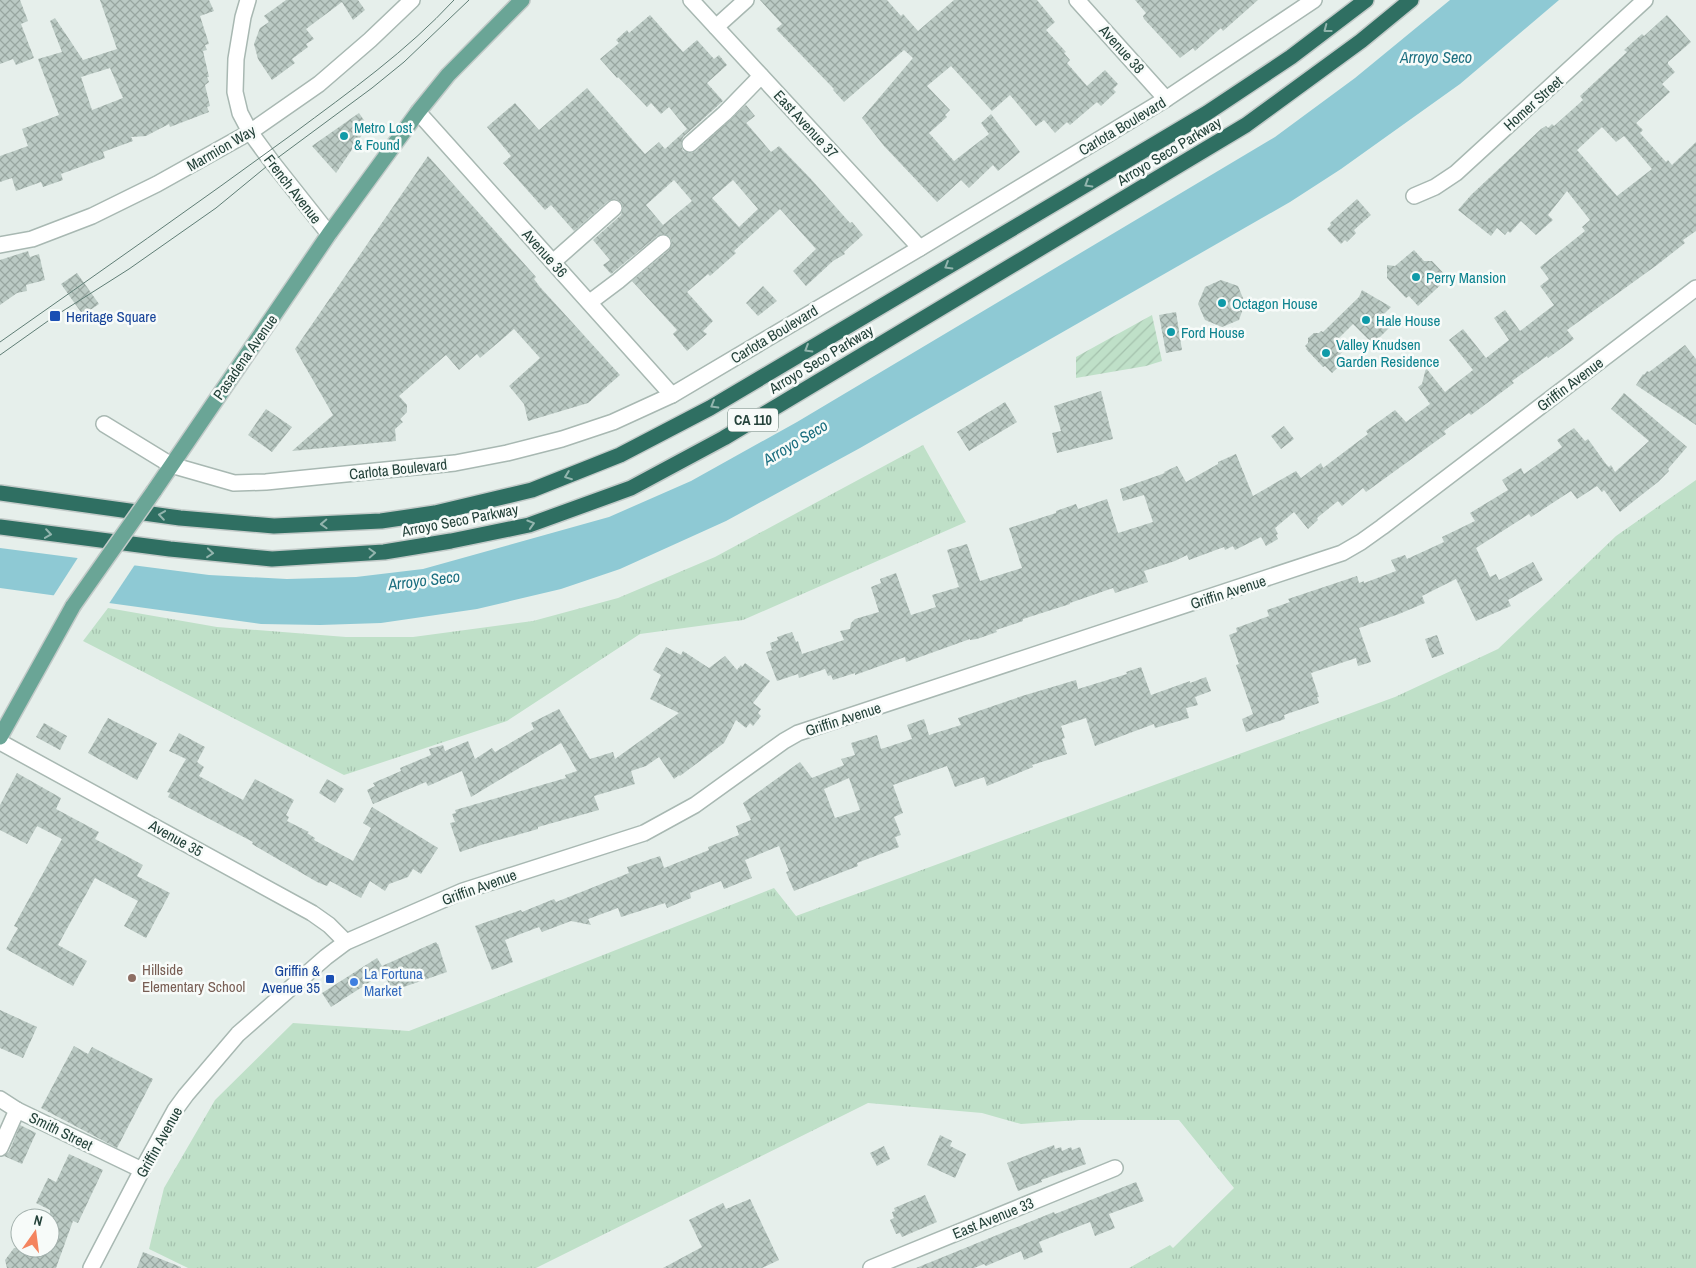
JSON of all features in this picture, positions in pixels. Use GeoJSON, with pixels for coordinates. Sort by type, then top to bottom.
{"type":"FeatureCollection","features":[{"type":"Feature","properties":{"kind":"highway","name":"Arroyo Seco Parkway"},"geometry":{"type":"LineString","coordinates":[[0,493],[180,518],[274,526],[381,521],[435,513],[532,490],[620,455],[710,408],[1207,113],[1291,57],[1366,0]]}},
{"type":"Feature","properties":{"kind":"highway","name":"Arroyo Seco Parkway"},"geometry":{"type":"LineString","coordinates":[[0,527],[160,548],[272,559],[384,552],[451,542],[529,525],[631,488],[724,438],[1246,125],[1361,41],[1411,0]]}},
{"type":"Feature","properties":{"kind":"main road","name":"Pasadena Avenue"},"geometry":{"type":"LineString","coordinates":[[0,737],[73,606],[154,492],[329,234],[418,112],[448,75],[522,0]]}},
{"type":"Feature","properties":{"kind":"street","name":"French Avenue"},"geometry":{"type":"LineString","coordinates":[[248,0],[243,17],[236,59],[235,92],[240,113],[250,132],[329,234]]}},
{"type":"Feature","properties":{"kind":"street","name":"Marmion Way"},"geometry":{"type":"LineString","coordinates":[[0,245],[32,239],[92,216],[157,184],[250,132],[319,84],[370,40],[412,0]]}},
{"type":"Feature","properties":{"kind":"street","name":"East Avenue 37"},"geometry":{"type":"LineString","coordinates":[[691,0],[920,248]]}},
{"type":"Feature","properties":{"kind":"street"},"geometry":{"type":"LineString","coordinates":[[716,27],[746,0]]}},
{"type":"Feature","properties":{"kind":"street","name":"Avenue 38"},"geometry":{"type":"LineString","coordinates":[[1077,0],[1166,99]]}},
{"type":"Feature","properties":{"kind":"street","name":"Carlota Boulevard"},"geometry":{"type":"LineString","coordinates":[[104,424],[172,465],[234,483],[286,480],[455,463],[507,453],[562,439],[613,422],[672,395],[920,248],[1166,99],[1314,0]]}},
{"type":"Feature","properties":{"kind":"street","name":"Homer Street"},"geometry":{"type":"LineString","coordinates":[[1414,196],[1435,187],[1456,173],[1645,0]]}},
{"type":"Feature","properties":{"kind":"street"},"geometry":{"type":"LineString","coordinates":[[690,144],[725,113],[761,76]]}},
{"type":"Feature","properties":{"kind":"street","name":"Avenue 36"},"geometry":{"type":"LineString","coordinates":[[418,112],[672,395]]}},
{"type":"Feature","properties":{"kind":"street"},"geometry":{"type":"LineString","coordinates":[[553,262],[614,208]]}},
{"type":"Feature","properties":{"kind":"street"},"geometry":{"type":"LineString","coordinates":[[590,302],[663,243]]}},
{"type":"Feature","properties":{"kind":"street","name":"Griffin Avenue"},"geometry":{"type":"LineString","coordinates":[[91,1268],[175,1110],[220,1053],[238,1034],[308,972],[346,942],[463,891],[644,833],[695,805],[784,741],[798,734],[1342,553],[1382,527],[1696,288]]}},
{"type":"Feature","properties":{"kind":"street","name":"Avenue 35"},"geometry":{"type":"LineString","coordinates":[[0,742],[312,913],[329,925],[346,942]]}},
{"type":"Feature","properties":{"kind":"street"},"geometry":{"type":"LineString","coordinates":[[0,1099],[17,1110]]}},
{"type":"Feature","properties":{"kind":"street","name":"Smith Street"},"geometry":{"type":"LineString","coordinates":[[0,1148],[17,1110],[142,1170]]}},
{"type":"Feature","properties":{"kind":"street","name":"East Avenue 33"},"geometry":{"type":"LineString","coordinates":[[871,1268],[1115,1168]]}},
{"type":"Feature","properties":{"kind":"green space"},"geometry":{"type":"Polygon","coordinates":[[[1152,315],[1162,361],[1146,366],[1076,378],[1076,357],[1152,315]]]}},
{"type":"Feature","properties":{"kind":"green space"},"geometry":{"type":"Polygon","coordinates":[[[923,445],[966,522],[743,620],[640,634],[507,721],[344,775],[83,641],[108,608],[217,627],[346,637],[413,637],[533,621],[618,598],[715,557],[923,445]]]}},
{"type":"Feature","properties":{"kind":"green space"},"geometry":{"type":"Polygon","coordinates":[[[1696,480],[1696,1268],[1129,1268],[1170,1245],[1173,1248],[1234,1188],[1179,1120],[1079,1120],[1021,1124],[982,1113],[868,1103],[536,1268],[188,1268],[149,1249],[164,1188],[215,1100],[293,1023],[409,1031],[774,888],[796,916],[1395,697],[1498,649],[1616,536],[1696,480]]]}},
{"type":"Feature","properties":{"kind":"water","name":"Arroyo Seco"},"geometry":{"type":"Polygon","coordinates":[[[1450,0],[1559,0],[1460,84],[1341,169],[1290,202],[860,448],[726,521],[620,569],[561,589],[477,609],[381,623],[320,625],[261,624],[0,588],[0,548],[209,575],[287,579],[356,577],[423,569],[609,517],[691,481],[797,422],[1275,137],[1355,78],[1450,0]]]}},
{"type":"Feature","properties":{"kind":"pier"},"geometry":{"type":"Polygon","coordinates":[[[79,556],[136,563],[108,605],[52,598],[79,556]]]}},
{"type":"Feature","properties":{"kind":"building"},"geometry":{"type":"Polygon","coordinates":[[[0,0],[20,0],[28,21],[21,24],[34,58],[16,65],[13,59],[0,64],[0,0]]]}},
{"type":"Feature","properties":{"kind":"building"},"geometry":{"type":"Polygon","coordinates":[[[100,0],[209,0],[214,11],[200,16],[209,44],[205,45],[207,50],[203,51],[209,77],[207,77],[209,82],[205,85],[210,106],[207,107],[209,112],[170,127],[169,124],[146,136],[131,137],[133,141],[103,152],[105,158],[61,174],[63,180],[43,187],[41,182],[16,191],[12,178],[0,182],[0,156],[28,146],[22,129],[59,115],[38,59],[62,52],[50,21],[55,18],[83,60],[117,49],[100,0]],[[110,68],[81,77],[92,110],[123,98],[110,68]]]}},
{"type":"Feature","properties":{"kind":"building"},"geometry":{"type":"Polygon","coordinates":[[[286,0],[358,0],[365,10],[353,20],[342,2],[306,29],[314,39],[306,44],[308,47],[292,59],[295,63],[272,80],[258,59],[254,44],[260,28],[269,22],[264,16],[286,0]]]}},
{"type":"Feature","properties":{"kind":"building"},"geometry":{"type":"Polygon","coordinates":[[[760,0],[887,0],[918,31],[954,0],[1037,0],[1055,22],[1046,30],[1066,52],[1064,53],[1070,60],[1067,63],[1087,86],[1105,70],[1118,84],[1113,89],[1116,92],[1101,106],[1097,102],[1070,125],[1067,122],[1055,133],[1044,120],[1036,126],[1010,95],[992,111],[951,66],[927,86],[950,110],[945,115],[947,117],[929,133],[954,161],[989,134],[981,123],[991,114],[1020,152],[998,171],[993,165],[969,188],[961,180],[937,202],[884,146],[862,118],[913,58],[904,50],[844,102],[834,89],[776,29],[782,24],[760,0]]]}},
{"type":"Feature","properties":{"kind":"building"},"geometry":{"type":"Polygon","coordinates":[[[1135,0],[1258,0],[1223,31],[1221,28],[1195,51],[1193,48],[1180,58],[1144,19],[1143,16],[1146,13],[1135,0]]]}},
{"type":"Feature","properties":{"kind":"building"},"geometry":{"type":"Polygon","coordinates":[[[650,15],[683,52],[697,40],[714,59],[719,55],[727,65],[707,83],[723,101],[683,137],[681,145],[683,151],[691,153],[696,151],[746,105],[755,116],[746,123],[771,152],[779,146],[863,235],[844,252],[845,254],[833,261],[806,286],[793,271],[816,249],[780,209],[734,251],[736,253],[710,276],[708,274],[687,292],[713,321],[703,331],[707,334],[687,351],[673,334],[677,330],[632,281],[669,250],[672,242],[670,237],[662,234],[657,236],[611,274],[603,265],[610,260],[593,240],[621,215],[623,207],[621,202],[616,199],[608,201],[574,231],[551,205],[545,210],[503,163],[511,156],[487,127],[515,103],[539,130],[587,88],[645,154],[659,142],[665,149],[687,129],[669,107],[661,114],[651,103],[647,107],[600,59],[619,43],[616,40],[627,30],[629,33],[650,15]],[[674,180],[646,205],[663,225],[692,201],[674,180]],[[733,180],[712,198],[739,227],[758,209],[733,180]]]}},
{"type":"Feature","properties":{"kind":"building"},"geometry":{"type":"Polygon","coordinates":[[[1667,15],[1691,42],[1668,62],[1675,72],[1662,84],[1670,92],[1636,123],[1643,130],[1640,133],[1666,162],[1668,160],[1672,165],[1696,142],[1696,231],[1683,240],[1685,243],[1657,265],[1567,330],[1574,339],[1512,381],[1514,383],[1471,415],[1469,413],[1444,431],[1446,434],[1366,492],[1363,488],[1342,506],[1338,501],[1317,518],[1318,520],[1308,529],[1294,512],[1275,528],[1278,539],[1266,546],[1261,537],[1235,550],[1233,546],[1225,550],[1224,547],[1189,560],[1187,555],[1144,571],[1148,582],[1115,593],[1113,588],[1023,619],[1023,621],[996,630],[997,632],[977,639],[970,639],[906,662],[905,657],[855,675],[855,673],[833,680],[831,675],[828,676],[825,669],[799,678],[798,674],[777,681],[766,652],[772,650],[770,643],[778,640],[777,637],[792,632],[796,642],[798,641],[802,654],[844,640],[840,631],[850,629],[851,623],[855,619],[879,612],[871,587],[881,583],[880,579],[896,573],[911,615],[936,607],[932,595],[959,587],[947,550],[967,544],[980,581],[1022,568],[1009,528],[1056,513],[1056,511],[1076,504],[1078,509],[1107,499],[1118,533],[1153,522],[1144,495],[1123,501],[1120,489],[1165,473],[1177,466],[1186,482],[1218,464],[1218,462],[1236,454],[1253,496],[1296,471],[1301,478],[1321,463],[1323,468],[1368,434],[1366,431],[1395,410],[1406,422],[1430,404],[1418,387],[1422,384],[1426,368],[1445,392],[1473,370],[1449,340],[1463,329],[1486,358],[1509,340],[1494,318],[1505,310],[1520,331],[1554,305],[1540,286],[1549,279],[1540,267],[1585,231],[1582,227],[1590,220],[1567,191],[1548,215],[1553,220],[1536,235],[1521,221],[1510,233],[1508,231],[1505,235],[1497,228],[1491,236],[1458,210],[1471,195],[1541,129],[1546,126],[1548,128],[1552,124],[1554,126],[1583,100],[1580,96],[1627,52],[1624,50],[1642,34],[1644,36],[1667,15]],[[1602,127],[1577,150],[1617,196],[1652,169],[1624,136],[1616,142],[1602,127]]]}},
{"type":"Feature","properties":{"kind":"building","name":"Metro Lost & Found"},"geometry":{"type":"Polygon","coordinates":[[[359,113],[368,126],[336,173],[312,146],[359,113]]]}},
{"type":"Feature","properties":{"kind":"building"},"geometry":{"type":"Polygon","coordinates":[[[428,156],[536,277],[534,279],[540,287],[620,375],[588,403],[528,421],[524,404],[509,386],[540,358],[514,329],[480,358],[477,354],[459,370],[446,355],[399,396],[407,405],[407,412],[400,419],[403,422],[395,429],[396,441],[292,451],[333,415],[295,349],[428,156]]]}},
{"type":"Feature","properties":{"kind":"building"},"geometry":{"type":"Polygon","coordinates":[[[1357,199],[1371,215],[1354,230],[1356,233],[1347,242],[1345,240],[1341,244],[1327,229],[1331,225],[1330,223],[1357,199]]]}},
{"type":"Feature","properties":{"kind":"building","name":"Perry Mansion"},"geometry":{"type":"Polygon","coordinates":[[[1414,250],[1424,261],[1432,261],[1448,278],[1418,306],[1409,296],[1406,298],[1387,278],[1387,265],[1395,266],[1414,250]]]}},
{"type":"Feature","properties":{"kind":"building"},"geometry":{"type":"Polygon","coordinates":[[[28,251],[30,257],[39,254],[45,280],[26,285],[27,291],[17,293],[0,305],[0,260],[28,251]]]}},
{"type":"Feature","properties":{"kind":"building"},"geometry":{"type":"Polygon","coordinates":[[[77,273],[99,304],[83,315],[61,284],[77,273]]]}},
{"type":"Feature","properties":{"kind":"building","name":"Octagon House"},"geometry":{"type":"Polygon","coordinates":[[[1221,280],[1238,286],[1245,303],[1239,320],[1222,327],[1205,320],[1198,304],[1205,287],[1221,280]]]}},
{"type":"Feature","properties":{"kind":"building"},"geometry":{"type":"Polygon","coordinates":[[[763,286],[777,301],[758,316],[746,303],[763,286]]]}},
{"type":"Feature","properties":{"kind":"building"},"geometry":{"type":"Polygon","coordinates":[[[1362,290],[1391,307],[1383,315],[1393,324],[1373,344],[1353,324],[1335,342],[1343,351],[1340,354],[1346,360],[1332,373],[1325,366],[1323,367],[1305,346],[1308,343],[1308,338],[1314,333],[1323,332],[1359,297],[1362,290]]]}},
{"type":"Feature","properties":{"kind":"building","name":"Ford House"},"geometry":{"type":"Polygon","coordinates":[[[1176,312],[1182,350],[1166,353],[1159,315],[1176,312]]]}},
{"type":"Feature","properties":{"kind":"building"},"geometry":{"type":"Polygon","coordinates":[[[1685,345],[1696,359],[1696,425],[1636,385],[1643,374],[1647,371],[1649,372],[1685,345]]]}},
{"type":"Feature","properties":{"kind":"building"},"geometry":{"type":"Polygon","coordinates":[[[1101,391],[1113,439],[1057,453],[1052,433],[1061,431],[1054,406],[1101,391]]]}},
{"type":"Feature","properties":{"kind":"building"},"geometry":{"type":"Polygon","coordinates":[[[1624,393],[1687,447],[1658,482],[1620,512],[1604,490],[1602,492],[1597,486],[1577,499],[1571,491],[1531,517],[1529,514],[1476,548],[1490,577],[1496,574],[1499,580],[1533,562],[1543,580],[1508,600],[1511,606],[1476,621],[1456,579],[1422,596],[1425,603],[1359,628],[1371,662],[1358,666],[1356,658],[1311,673],[1319,697],[1317,697],[1319,703],[1284,715],[1285,719],[1246,732],[1242,719],[1253,714],[1236,665],[1239,664],[1229,635],[1237,632],[1236,628],[1269,616],[1267,610],[1290,602],[1288,599],[1357,576],[1359,583],[1364,581],[1364,583],[1396,571],[1391,560],[1405,555],[1407,559],[1444,542],[1442,537],[1475,521],[1470,513],[1508,490],[1502,480],[1521,468],[1524,474],[1562,447],[1557,440],[1574,428],[1585,441],[1588,439],[1606,464],[1609,467],[1611,465],[1615,472],[1649,441],[1611,409],[1624,393]]]}},
{"type":"Feature","properties":{"kind":"building"},"geometry":{"type":"Polygon","coordinates":[[[1005,402],[1017,422],[969,451],[957,432],[1005,402]]]}},
{"type":"Feature","properties":{"kind":"building"},"geometry":{"type":"Polygon","coordinates":[[[266,409],[292,427],[272,452],[248,435],[266,409]]]}},
{"type":"Feature","properties":{"kind":"building"},"geometry":{"type":"Polygon","coordinates":[[[1284,426],[1294,439],[1281,449],[1271,436],[1284,426]]]}},
{"type":"Feature","properties":{"kind":"building"},"geometry":{"type":"Polygon","coordinates":[[[1437,635],[1444,654],[1432,658],[1425,639],[1437,635]]]}},
{"type":"Feature","properties":{"kind":"building"},"geometry":{"type":"Polygon","coordinates":[[[666,647],[681,655],[683,651],[709,668],[725,656],[737,670],[745,663],[770,681],[753,703],[761,709],[758,713],[761,716],[753,726],[750,723],[746,728],[736,720],[724,743],[680,776],[674,779],[659,757],[646,766],[631,771],[635,784],[594,796],[599,810],[460,852],[450,823],[455,822],[452,814],[456,813],[455,810],[566,778],[565,775],[577,771],[561,743],[471,797],[462,771],[428,786],[426,782],[373,804],[367,790],[375,786],[373,783],[401,771],[400,768],[431,755],[429,749],[443,745],[445,751],[468,741],[475,759],[492,748],[495,752],[534,729],[531,723],[559,709],[590,759],[613,752],[615,759],[679,713],[650,699],[661,675],[653,670],[666,647]]]}},
{"type":"Feature","properties":{"kind":"building"},"geometry":{"type":"Polygon","coordinates":[[[1141,667],[1151,695],[1206,677],[1211,691],[1195,697],[1198,705],[1186,708],[1189,718],[1155,728],[1154,724],[1095,746],[1086,718],[1061,726],[1065,738],[1062,739],[1067,754],[1032,765],[1033,767],[987,786],[984,777],[955,787],[947,766],[893,785],[903,813],[894,817],[901,835],[895,837],[899,847],[857,863],[858,866],[794,891],[786,872],[789,871],[779,846],[745,860],[752,878],[724,889],[721,881],[690,893],[691,898],[667,908],[665,903],[621,917],[618,908],[588,919],[591,925],[571,921],[542,932],[539,927],[505,940],[513,962],[492,970],[475,926],[521,910],[522,912],[554,899],[556,902],[629,873],[627,867],[660,856],[664,868],[709,850],[708,847],[739,835],[736,826],[751,820],[743,803],[800,762],[812,778],[844,765],[841,759],[855,755],[851,743],[877,735],[881,749],[912,739],[907,725],[924,719],[929,735],[961,725],[958,718],[1022,696],[1076,680],[1078,689],[1127,674],[1126,672],[1141,667]],[[849,778],[824,789],[835,818],[860,810],[849,778]]]}},
{"type":"Feature","properties":{"kind":"building"},"geometry":{"type":"Polygon","coordinates":[[[108,718],[157,743],[137,780],[88,753],[108,718]]]}},
{"type":"Feature","properties":{"kind":"building"},"geometry":{"type":"Polygon","coordinates":[[[44,723],[67,736],[60,750],[36,737],[44,723]]]}},
{"type":"Feature","properties":{"kind":"building"},"geometry":{"type":"Polygon","coordinates":[[[179,733],[205,747],[197,762],[204,767],[199,776],[243,800],[255,779],[294,800],[286,815],[289,817],[287,821],[309,832],[307,833],[315,838],[314,840],[353,861],[371,828],[363,823],[372,807],[438,848],[421,874],[413,869],[408,877],[389,884],[385,891],[370,881],[361,898],[330,881],[327,886],[317,882],[252,844],[253,842],[168,797],[170,793],[167,792],[186,759],[169,751],[179,733]]]}},
{"type":"Feature","properties":{"kind":"building"},"geometry":{"type":"Polygon","coordinates":[[[17,773],[61,798],[56,809],[99,832],[95,839],[143,865],[137,876],[170,893],[146,938],[124,926],[138,901],[95,878],[58,945],[87,961],[73,986],[6,949],[18,928],[14,926],[62,839],[37,826],[27,844],[0,830],[0,805],[17,773]]]}},
{"type":"Feature","properties":{"kind":"building"},"geometry":{"type":"Polygon","coordinates":[[[327,779],[344,789],[335,803],[319,793],[327,779]]]}},
{"type":"Feature","properties":{"kind":"building"},"geometry":{"type":"Polygon","coordinates":[[[436,942],[447,972],[392,991],[384,973],[331,1007],[322,993],[377,958],[382,966],[436,942]]]}},
{"type":"Feature","properties":{"kind":"building"},"geometry":{"type":"Polygon","coordinates":[[[0,1010],[37,1027],[23,1058],[0,1048],[0,1010]]]}},
{"type":"Feature","properties":{"kind":"building"},"geometry":{"type":"Polygon","coordinates":[[[74,1046],[88,1054],[92,1047],[153,1079],[117,1148],[41,1108],[74,1046]]]}},
{"type":"Feature","properties":{"kind":"building"},"geometry":{"type":"Polygon","coordinates":[[[20,1125],[36,1133],[22,1164],[4,1156],[9,1152],[20,1125]]]}},
{"type":"Feature","properties":{"kind":"building"},"geometry":{"type":"Polygon","coordinates":[[[940,1135],[952,1141],[950,1146],[966,1154],[955,1178],[927,1165],[940,1135]]]}},
{"type":"Feature","properties":{"kind":"building"},"geometry":{"type":"Polygon","coordinates":[[[1054,1145],[1055,1149],[1061,1147],[1062,1151],[1071,1147],[1072,1150],[1080,1147],[1086,1164],[1041,1180],[1042,1182],[1018,1191],[1007,1163],[1054,1145]]]}},
{"type":"Feature","properties":{"kind":"building"},"geometry":{"type":"Polygon","coordinates":[[[884,1146],[890,1159],[877,1166],[870,1153],[884,1146]]]}},
{"type":"Feature","properties":{"kind":"building"},"geometry":{"type":"Polygon","coordinates":[[[69,1154],[103,1170],[78,1223],[73,1221],[60,1257],[60,1208],[46,1208],[36,1203],[48,1178],[56,1182],[69,1154]]]}},
{"type":"Feature","properties":{"kind":"building"},"geometry":{"type":"Polygon","coordinates":[[[1136,1182],[1144,1201],[1109,1214],[1115,1228],[1095,1236],[1090,1222],[1039,1242],[1043,1252],[1024,1260],[1021,1251],[986,1266],[984,1264],[974,1268],[916,1268],[1054,1212],[1055,1214],[1136,1182]]]}},
{"type":"Feature","properties":{"kind":"building"},"geometry":{"type":"Polygon","coordinates":[[[925,1195],[937,1222],[902,1237],[900,1233],[896,1234],[890,1220],[894,1218],[892,1212],[895,1211],[894,1208],[925,1195]]]}},
{"type":"Feature","properties":{"kind":"building"},"geometry":{"type":"Polygon","coordinates":[[[750,1199],[779,1260],[762,1268],[663,1268],[702,1247],[689,1220],[723,1203],[726,1209],[750,1199]]]}},
{"type":"Feature","properties":{"kind":"building"},"geometry":{"type":"Polygon","coordinates":[[[143,1252],[181,1267],[181,1268],[137,1268],[143,1252]]]}},
{"type":"Feature","properties":{"kind":"building"},"geometry":{"type":"Polygon","coordinates":[[[10,1253],[10,1258],[60,1258],[56,1268],[7,1268],[5,1260],[10,1253]]]}},
{"type":"Feature","properties":{"kind":"tram line"},"geometry":{"type":"LineString","coordinates":[[0,342],[221,186],[336,102],[417,37],[454,0]]}},
{"type":"Feature","properties":{"kind":"tram line"},"geometry":{"type":"LineString","coordinates":[[0,355],[216,208],[272,162],[404,62],[469,0]]}},
{"type":"Feature","properties":{"kind":"place","name":"Metro Lost & Found"},"geometry":{"type":"Point","coordinates":[344,136]}},
{"type":"Feature","properties":{"kind":"place","name":"Perry Mansion"},"geometry":{"type":"Point","coordinates":[1416,277]}},
{"type":"Feature","properties":{"kind":"place","name":"Octagon House"},"geometry":{"type":"Point","coordinates":[1222,303]}},
{"type":"Feature","properties":{"kind":"place","name":"Heritage Square"},"geometry":{"type":"Point","coordinates":[55,316]}},
{"type":"Feature","properties":{"kind":"place","name":"Hale House"},"geometry":{"type":"Point","coordinates":[1366,320]}},
{"type":"Feature","properties":{"kind":"place","name":"Ford House"},"geometry":{"type":"Point","coordinates":[1171,332]}},
{"type":"Feature","properties":{"kind":"place","name":"Valley Knudsen Garden Residence"},"geometry":{"type":"Point","coordinates":[1326,353]}},
{"type":"Feature","properties":{"kind":"place","name":"Hillside Elementary School"},"geometry":{"type":"Point","coordinates":[132,978]}},
{"type":"Feature","properties":{"kind":"place","name":"Griffin & Avenue 35"},"geometry":{"type":"Point","coordinates":[330,979]}},
{"type":"Feature","properties":{"kind":"place","name":"La Fortuna Market"},"geometry":{"type":"Point","coordinates":[354,982]}}]}
